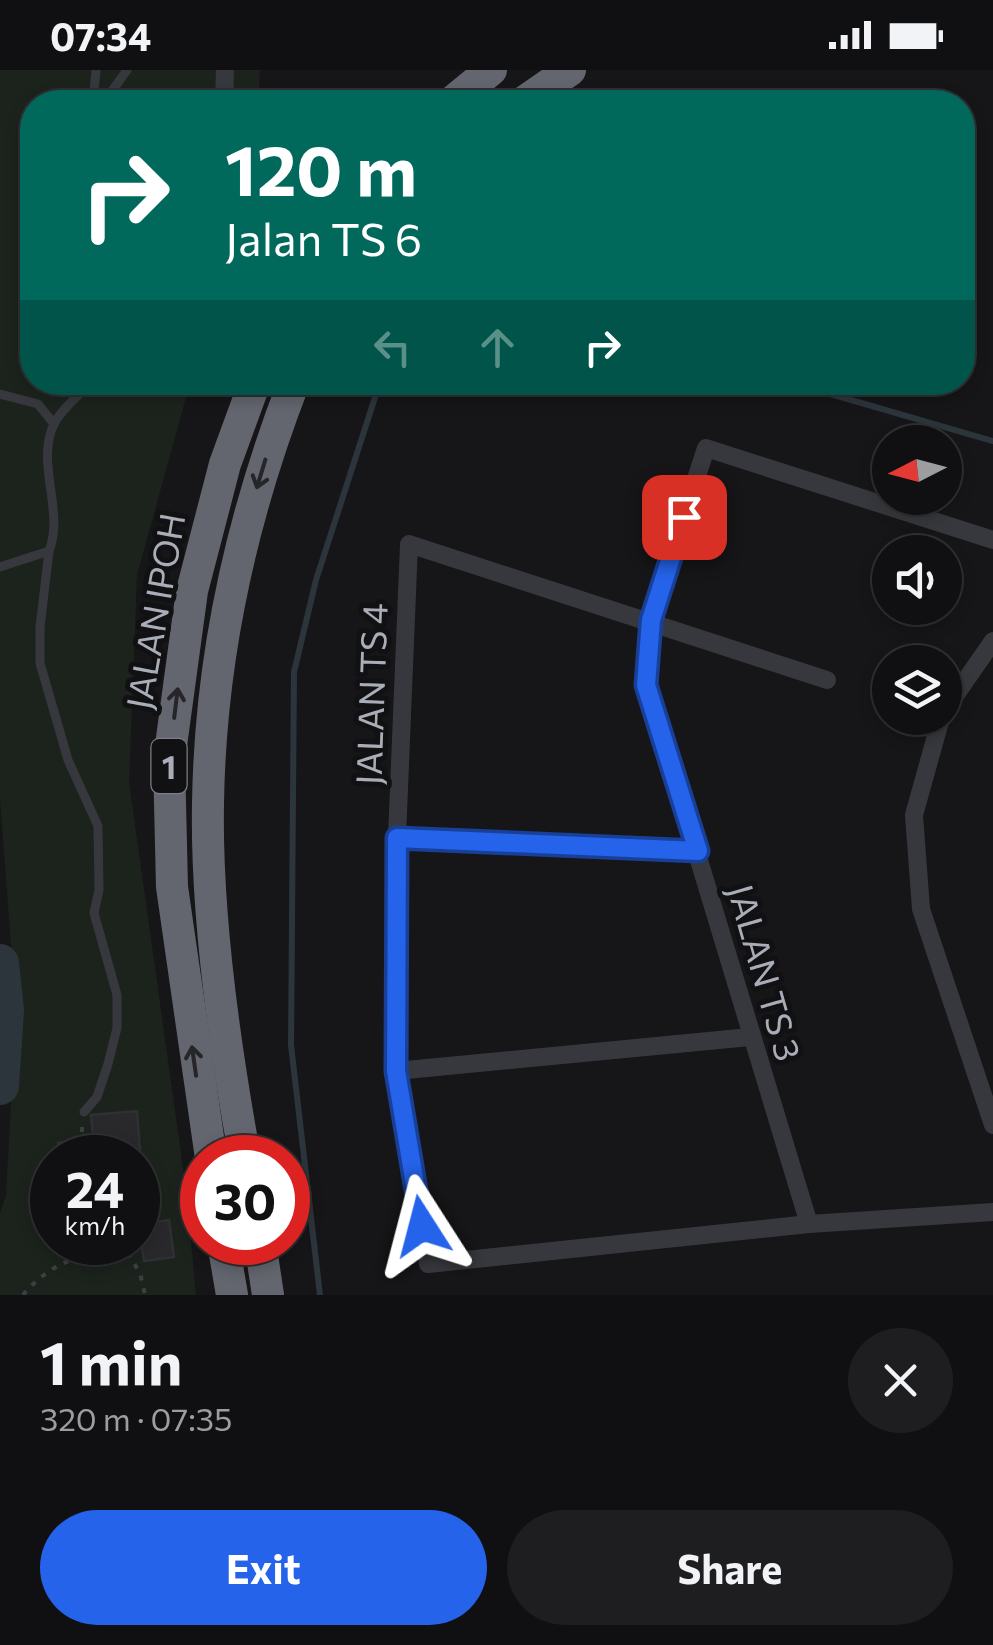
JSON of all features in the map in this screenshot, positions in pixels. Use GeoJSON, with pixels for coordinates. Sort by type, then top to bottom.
{"type":"FeatureCollection","features":[{"type":"Feature","properties":{"kind":"highway"},"geometry":{"type":"LineString","coordinates":[[467,90],[491,70]]}},
{"type":"Feature","properties":{"kind":"highway"},"geometry":{"type":"LineString","coordinates":[[541,90],[570,70]]}},
{"type":"Feature","properties":{"kind":"highway"},"geometry":{"type":"LineString","coordinates":[[224,464],[233,395]]}},
{"type":"Feature","properties":{"kind":"highway","name":"JALAN IPOH"},"geometry":{"type":"LineString","coordinates":[[207,1135],[172,887],[170,760],[192,591],[224,464],[249,395]]}},
{"type":"Feature","properties":{"kind":"highway","name":"1"},"geometry":{"type":"LineString","coordinates":[[242,1135],[214,914],[208,807],[210,748],[244,542],[259,478],[289,395]]}},
{"type":"Feature","properties":{"kind":"highway"},"geometry":{"type":"LineString","coordinates":[[227,1265],[232,1295]]}},
{"type":"Feature","properties":{"kind":"highway"},"geometry":{"type":"LineString","coordinates":[[263,1265],[268,1295]]}},
{"type":"Feature","properties":{"kind":"street","name":"JALAN TS 3"},"geometry":{"type":"LineString","coordinates":[[809,1224],[646,685],[651,620],[706,448],[993,540]]}},
{"type":"Feature","properties":{"kind":"street","name":"JALAN TS 4"},"geometry":{"type":"LineString","coordinates":[[651,620],[408,544],[397,838],[396,1071],[428,1264],[809,1224]]}},
{"type":"Feature","properties":{"kind":"street"},"geometry":{"type":"LineString","coordinates":[[651,620],[827,680]]}},
{"type":"Feature","properties":{"kind":"street"},"geometry":{"type":"LineString","coordinates":[[962,686],[993,641]]}},
{"type":"Feature","properties":{"kind":"street"},"geometry":{"type":"LineString","coordinates":[[936,735],[914,815],[922,908],[993,1124]]}},
{"type":"Feature","properties":{"kind":"street"},"geometry":{"type":"LineString","coordinates":[[397,838],[698,851]]}},
{"type":"Feature","properties":{"kind":"street"},"geometry":{"type":"LineString","coordinates":[[396,1071],[750,1038]]}},
{"type":"Feature","properties":{"kind":"street"},"geometry":{"type":"LineString","coordinates":[[809,1224],[993,1212]]}},
{"type":"Feature","properties":{"kind":"lane"},"geometry":{"type":"LineString","coordinates":[[0,394],[38,404],[54,424]]}},
{"type":"Feature","properties":{"kind":"lane"},"geometry":{"type":"LineString","coordinates":[[80,395],[54,424],[48,454],[57,531],[49,551],[40,663],[68,760],[98,826],[99,890],[94,913],[117,995],[118,1028],[97,1097],[84,1112]]}},
{"type":"Feature","properties":{"kind":"lane"},"geometry":{"type":"LineString","coordinates":[[0,567],[49,551]]}},
{"type":"Feature","properties":{"kind":"path"},"geometry":{"type":"LineString","coordinates":[[83,1135],[84,1112]]}},
{"type":"Feature","properties":{"kind":"path"},"geometry":{"type":"LineString","coordinates":[[23,1295],[64,1265]]}},
{"type":"Feature","properties":{"kind":"path"},"geometry":{"type":"LineString","coordinates":[[134,1265],[145,1295]]}},
{"type":"Feature","properties":{"kind":"shaded area"},"geometry":{"type":"Polygon","coordinates":[[[0,70],[260,70],[259,90],[20,90],[20,395],[187,395],[137,575],[129,782],[180,1146],[180,1265],[193,1265],[196,1295],[0,1295],[0,1213],[6,1196],[16,1011],[0,798],[0,70]]]}},
{"type":"Feature","properties":{"kind":"building"},"geometry":{"type":"Polygon","coordinates":[[[137,1111],[139,1135],[93,1135],[91,1115],[137,1111]]]}},
{"type":"Feature","properties":{"kind":"building"},"geometry":{"type":"Polygon","coordinates":[[[169,1220],[174,1257],[160,1259],[160,1222],[169,1220]]]}},
{"type":"Feature","properties":{"kind":"waterway"},"geometry":{"type":"LineString","coordinates":[[320,1295],[291,1045],[294,672],[316,580],[376,395]]}},
{"type":"Feature","properties":{"kind":"waterway"},"geometry":{"type":"LineString","coordinates":[[834,395],[993,441]]}},
{"type":"Feature","properties":{"kind":"waterway"},"geometry":{"type":"LineString","coordinates":[[0,963],[5,1010],[0,1086]]}},
{"type":"Feature","properties":{"kind":"route"},"geometry":{"type":"LineString","coordinates":[[422,1226],[396,1071],[397,838],[698,851],[646,685],[651,620],[684,517]]}}]}
